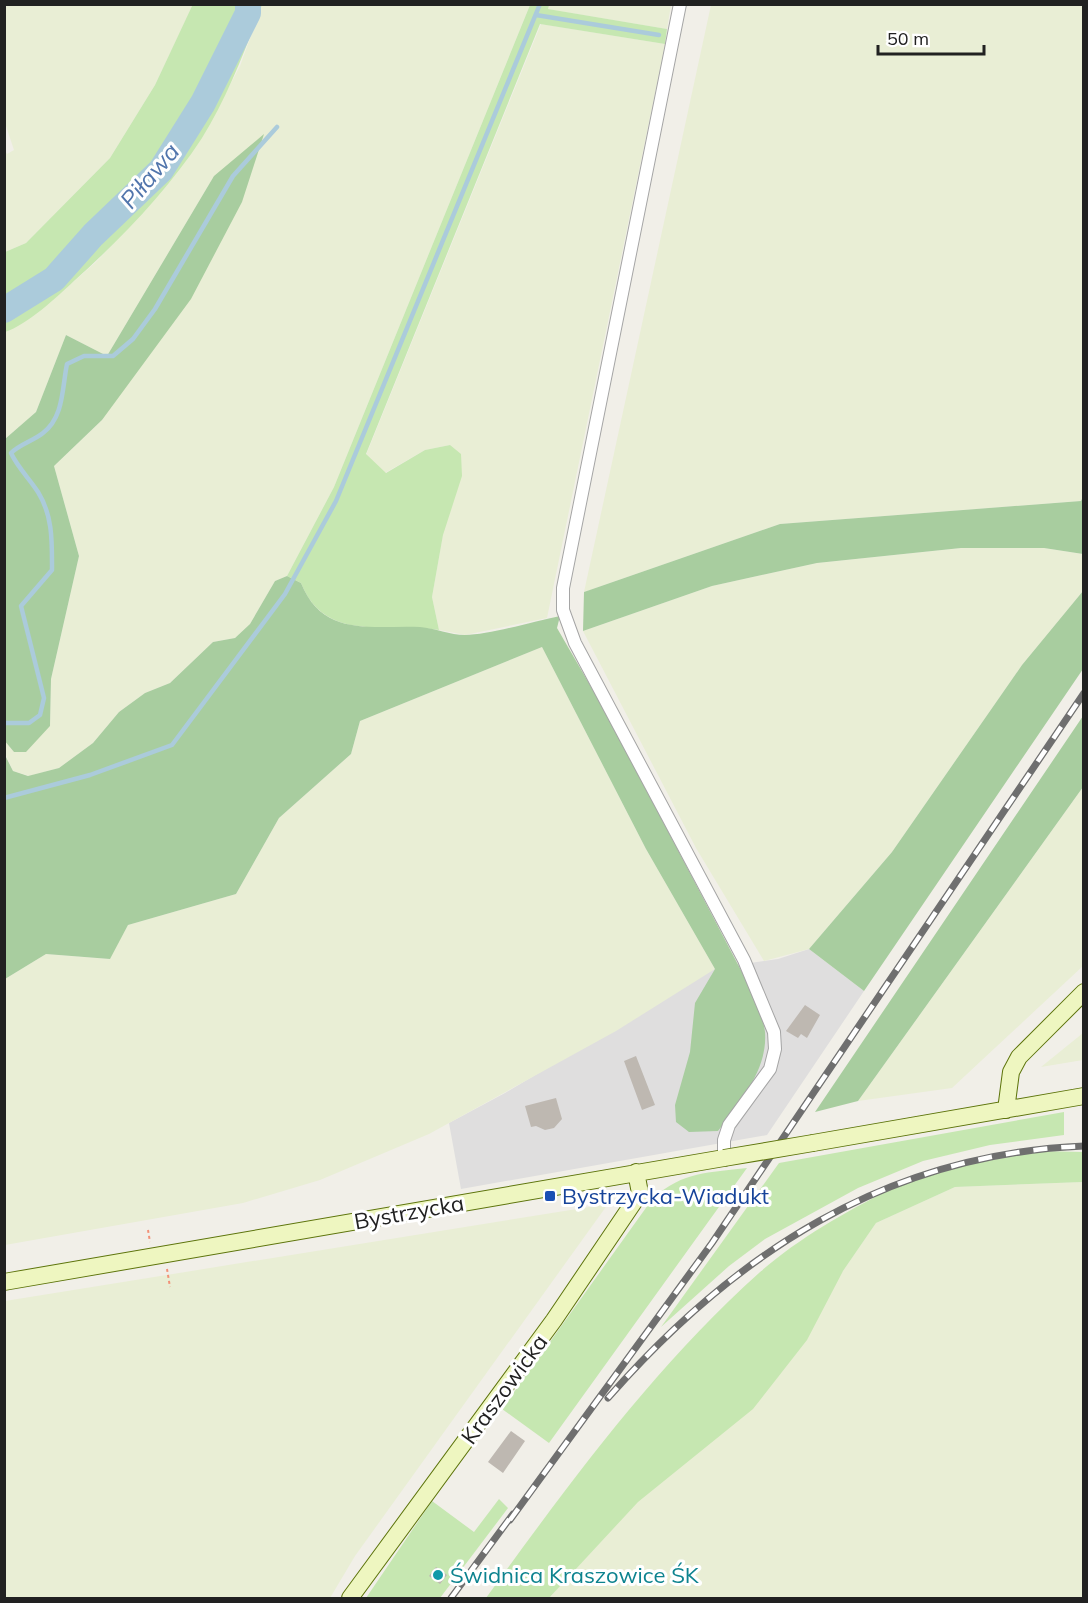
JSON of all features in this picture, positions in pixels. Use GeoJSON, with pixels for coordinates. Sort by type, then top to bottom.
{"type":"FeatureCollection","features":[{"type":"Feature","properties":{"kind":"street"},"geometry":{"type":"LineString","coordinates":[[680,4],[563,588],[562,610],[575,643],[744,960],[774,1032],[775,1049],[770,1069],[729,1125],[724,1140],[724,1158]]}},
{"type":"Feature","properties":{"kind":"street"},"geometry":{"type":"LineString","coordinates":[[1006,1110],[1011,1072],[1019,1057],[1083,992]]}},
{"type":"Feature","properties":{"kind":"street","name":"Bystrzycka"},"geometry":{"type":"LineString","coordinates":[[4,1282],[1083,1096]]}},
{"type":"Feature","properties":{"kind":"street","name":"Kraszowicka"},"geometry":{"type":"LineString","coordinates":[[350,1599],[554,1320],[640,1193],[636,1172]]}},
{"type":"Feature","properties":{"kind":"shaded area"},"geometry":{"type":"Polygon","coordinates":[[[809,949],[864,991],[767,1135],[461,1189],[449,1123],[505,1093],[715,968],[778,959],[809,949]]]}},
{"type":"Feature","properties":{"kind":"green space"},"geometry":{"type":"Polygon","coordinates":[[[193,4],[262,5],[235,73],[202,138],[159,195],[92,265],[32,317],[5,332],[5,252],[26,243],[110,158],[155,85],[193,4]]]}},
{"type":"Feature","properties":{"kind":"green space"},"geometry":{"type":"Polygon","coordinates":[[[549,4],[671,5],[667,29],[547,9],[549,4]]]}},
{"type":"Feature","properties":{"kind":"green space"},"geometry":{"type":"Polygon","coordinates":[[[5,5],[193,5],[155,85],[110,158],[26,243],[5,252],[5,150],[7,154],[14,150],[5,123],[5,5]]]}},
{"type":"Feature","properties":{"kind":"green space"},"geometry":{"type":"Polygon","coordinates":[[[262,5],[530,5],[334,487],[287,576],[275,581],[250,624],[235,638],[213,642],[170,683],[145,693],[119,712],[93,743],[59,768],[29,776],[13,771],[5,753],[4,740],[14,752],[50,726],[51,679],[79,556],[54,466],[102,420],[214,176],[107,356],[66,335],[36,412],[5,439],[5,332],[56,297],[96,262],[155,199],[202,137],[240,66],[262,5]]]}},
{"type":"Feature","properties":{"kind":"green space"},"geometry":{"type":"Polygon","coordinates":[[[530,5],[549,5],[548,9],[667,29],[665,44],[540,24],[366,454],[386,473],[425,450],[450,445],[461,454],[462,476],[443,535],[432,597],[439,630],[379,628],[342,623],[326,615],[312,602],[301,583],[287,576],[334,487],[530,5]]]}},
{"type":"Feature","properties":{"kind":"green space"},"geometry":{"type":"Polygon","coordinates":[[[711,5],[1083,5],[1084,497],[1081,501],[780,524],[584,592],[711,5]]]}},
{"type":"Feature","properties":{"kind":"green space"},"geometry":{"type":"Polygon","coordinates":[[[541,24],[665,44],[547,618],[465,635],[439,630],[432,597],[443,535],[450,445],[425,450],[385,473],[366,455],[541,24]]]}},
{"type":"Feature","properties":{"kind":"green space"},"geometry":{"type":"Polygon","coordinates":[[[264,134],[242,202],[191,299],[102,420],[54,466],[79,556],[51,679],[50,726],[26,752],[14,752],[4,740],[5,439],[36,412],[66,335],[107,356],[214,176],[264,134]]]}},
{"type":"Feature","properties":{"kind":"green space"},"geometry":{"type":"Polygon","coordinates":[[[1083,497],[1083,554],[1044,548],[961,548],[817,563],[712,586],[583,631],[584,592],[780,524],[1081,501],[1083,497]]]}},
{"type":"Feature","properties":{"kind":"green space"},"geometry":{"type":"Polygon","coordinates":[[[961,548],[1044,548],[1083,554],[1083,591],[1022,665],[892,852],[809,949],[764,961],[696,848],[583,631],[712,586],[817,563],[961,548]]]}},
{"type":"Feature","properties":{"kind":"green space"},"geometry":{"type":"Polygon","coordinates":[[[287,576],[301,583],[310,601],[322,613],[336,621],[351,625],[420,627],[465,635],[560,616],[557,628],[605,711],[755,997],[762,1019],[765,1046],[757,1073],[718,1131],[689,1132],[676,1122],[675,1105],[690,1052],[695,1003],[715,969],[646,849],[542,647],[360,721],[351,754],[279,818],[236,894],[128,925],[110,959],[46,954],[5,979],[4,753],[13,771],[28,776],[59,768],[93,743],[119,712],[145,693],[170,683],[213,642],[235,638],[250,624],[275,581],[287,576]]]}},
{"type":"Feature","properties":{"kind":"green space"},"geometry":{"type":"Polygon","coordinates":[[[1083,591],[1083,669],[864,991],[809,949],[892,852],[1022,665],[1083,591]]]}},
{"type":"Feature","properties":{"kind":"green space"},"geometry":{"type":"Polygon","coordinates":[[[542,647],[646,849],[715,969],[616,1031],[429,1134],[320,1180],[243,1203],[5,1245],[5,979],[46,954],[109,959],[128,925],[236,894],[279,818],[351,754],[360,721],[542,647]]]}},
{"type":"Feature","properties":{"kind":"green space"},"geometry":{"type":"Polygon","coordinates":[[[1083,716],[1083,787],[858,1101],[815,1112],[1083,716]]]}},
{"type":"Feature","properties":{"kind":"green space"},"geometry":{"type":"Polygon","coordinates":[[[1083,787],[1083,966],[952,1088],[858,1101],[1083,787]]]}},
{"type":"Feature","properties":{"kind":"green space"},"geometry":{"type":"Polygon","coordinates":[[[1083,1033],[1083,1060],[1041,1067],[1083,1033]]]}},
{"type":"Feature","properties":{"kind":"green space"},"geometry":{"type":"Polygon","coordinates":[[[1064,1112],[1064,1135],[990,1145],[923,1161],[858,1188],[765,1239],[729,1266],[661,1327],[779,1163],[1064,1112]]]}},
{"type":"Feature","properties":{"kind":"green space"},"geometry":{"type":"Polygon","coordinates":[[[1043,1151],[1083,1152],[1083,1182],[955,1187],[876,1223],[843,1271],[807,1340],[753,1409],[638,1502],[549,1598],[486,1598],[581,1470],[648,1387],[720,1309],[773,1261],[838,1217],[907,1182],[964,1166],[1043,1151]]]}},
{"type":"Feature","properties":{"kind":"green space"},"geometry":{"type":"Polygon","coordinates":[[[747,1168],[549,1443],[502,1409],[653,1198],[664,1189],[686,1178],[747,1168]]]}},
{"type":"Feature","properties":{"kind":"green space"},"geometry":{"type":"Polygon","coordinates":[[[1083,1182],[1083,1598],[549,1598],[843,1271],[876,1223],[955,1187],[1083,1182]]]}},
{"type":"Feature","properties":{"kind":"green space"},"geometry":{"type":"Polygon","coordinates":[[[608,1204],[355,1556],[330,1598],[5,1598],[5,1301],[608,1204]]]}},
{"type":"Feature","properties":{"kind":"green space"},"geometry":{"type":"Polygon","coordinates":[[[499,1499],[508,1508],[440,1598],[366,1598],[432,1501],[474,1532],[499,1499]]]}},
{"type":"Feature","properties":{"kind":"building"},"geometry":{"type":"Polygon","coordinates":[[[805,1005],[820,1015],[807,1038],[801,1034],[798,1038],[786,1031],[805,1005]]]}},
{"type":"Feature","properties":{"kind":"building"},"geometry":{"type":"Polygon","coordinates":[[[636,1056],[655,1105],[642,1110],[624,1061],[636,1056]]]}},
{"type":"Feature","properties":{"kind":"building"},"geometry":{"type":"Polygon","coordinates":[[[556,1098],[562,1119],[554,1128],[545,1130],[536,1126],[531,1127],[525,1106],[556,1098]]]}},
{"type":"Feature","properties":{"kind":"building"},"geometry":{"type":"Polygon","coordinates":[[[511,1431],[525,1441],[503,1473],[488,1462],[511,1431]]]}},
{"type":"Feature","properties":{"kind":"building","name":"Świdnica Kraszowice ŚK"},"geometry":{"type":"Polygon","coordinates":[[[436,1567],[447,1575],[440,1584],[429,1576],[436,1567]]]}},
{"type":"Feature","properties":{"kind":"waterway","name":"Piława"},"geometry":{"type":"LineString","coordinates":[[4,310],[54,279],[93,235],[161,170],[203,103],[248,13],[248,4]]}},
{"type":"Feature","properties":{"kind":"waterway"},"geometry":{"type":"LineString","coordinates":[[4,798],[90,775],[172,745],[285,594],[336,501],[540,4]]}},
{"type":"Feature","properties":{"kind":"waterway"},"geometry":{"type":"LineString","coordinates":[[536,15],[659,35]]}},
{"type":"Feature","properties":{"kind":"waterway"},"geometry":{"type":"LineString","coordinates":[[4,723],[29,723],[40,715],[44,698],[21,606],[52,570],[51,530],[47,510],[38,492],[11,453],[43,433],[55,419],[61,402],[67,364],[84,356],[113,356],[133,339],[155,309],[233,176],[277,127]]}},
{"type":"Feature","properties":{"kind":"railway"},"geometry":{"type":"LineString","coordinates":[[510,1520],[712,1243],[1084,693]]}},
{"type":"Feature","properties":{"kind":"railway"},"geometry":{"type":"LineString","coordinates":[[608,1398],[657,1346],[708,1299],[762,1257],[820,1221],[880,1191],[944,1168],[1012,1153],[1084,1146]]}},
{"type":"Feature","properties":{"kind":"railway"},"geometry":{"type":"LineString","coordinates":[[451,1598],[513,1514]]}},
{"type":"Feature","properties":{"kind":"place","name":"Bystrzycka-Wiadukt"},"geometry":{"type":"Point","coordinates":[550,1196]}},
{"type":"Feature","properties":{"kind":"place","name":"Świdnica Kraszowice ŚK"},"geometry":{"type":"Point","coordinates":[438,1575]}}]}
